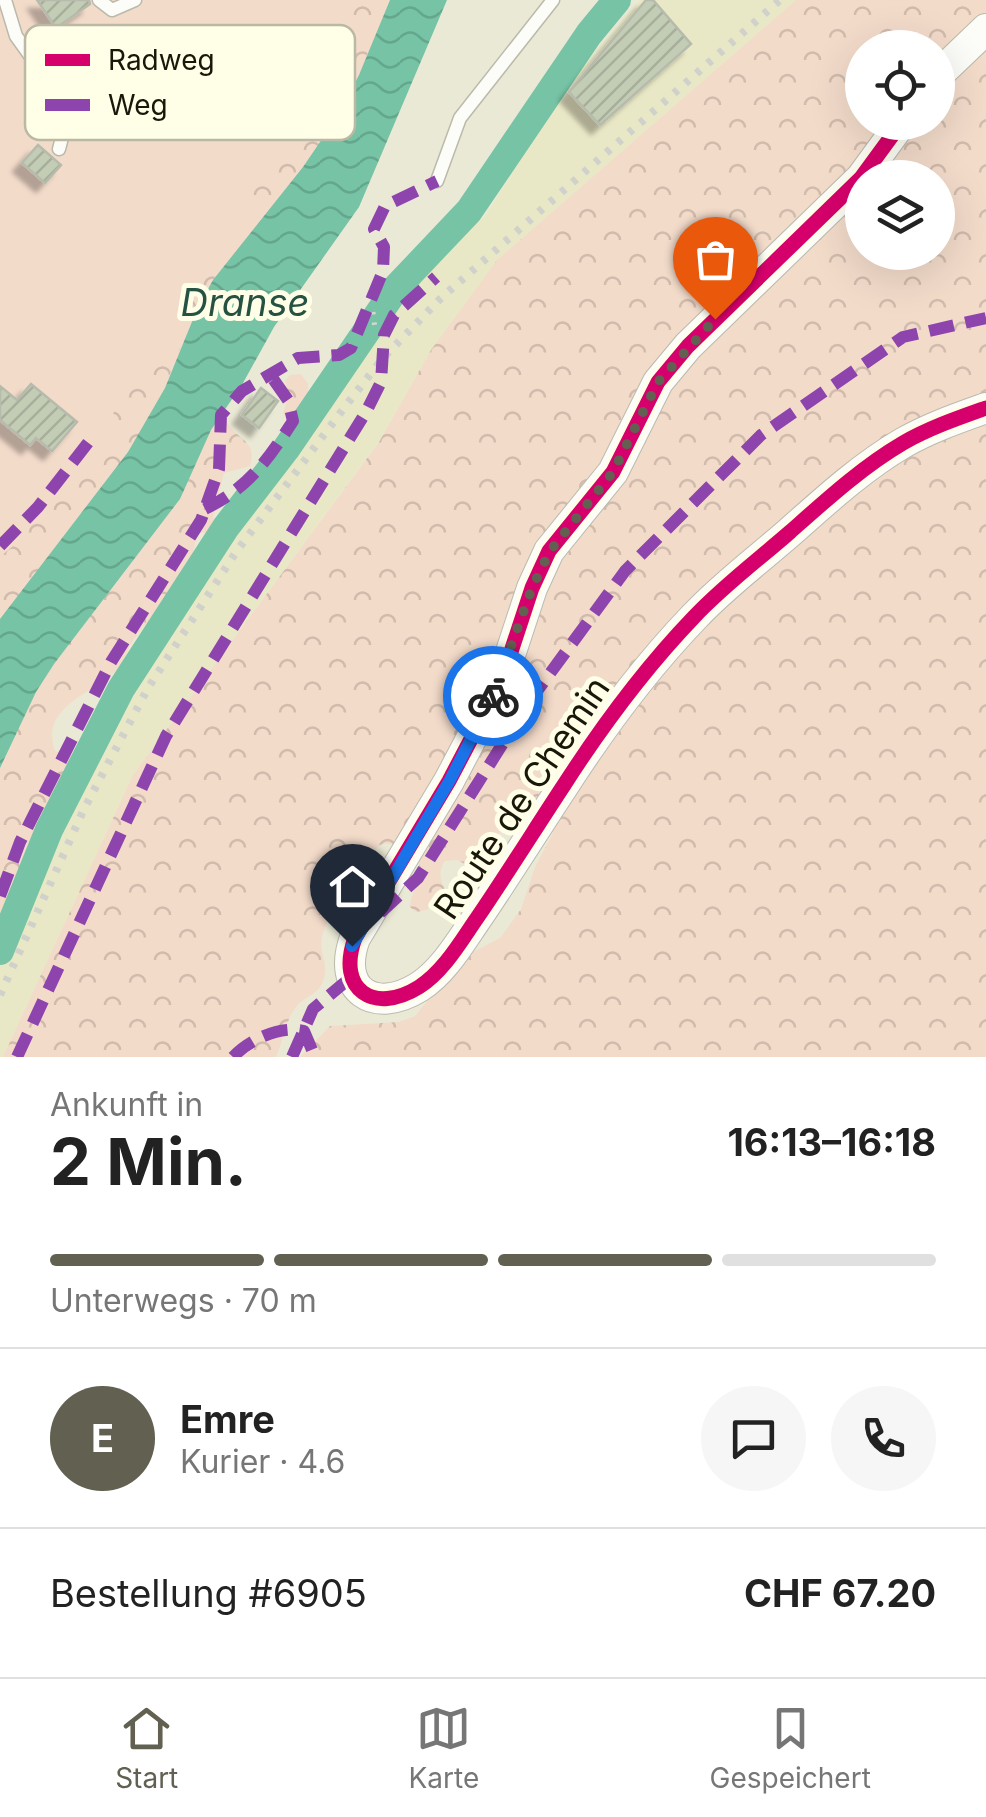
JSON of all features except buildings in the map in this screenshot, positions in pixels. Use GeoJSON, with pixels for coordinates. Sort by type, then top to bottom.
{"type":"FeatureCollection","features":[{"type":"Feature","properties":{"kind":"street"},"geometry":{"type":"LineString","coordinates":[[955,59],[986,29]]}},
{"type":"Feature","properties":{"kind":"street","name":"Route de Chemin"},"geometry":{"type":"LineString","coordinates":[[888,140],[860,178],[670,366],[645,406],[613,472],[550,551],[532,588],[506,667],[480,722],[450,780],[355,938],[348,960],[355,986],[383,1000],[403,996],[424,984],[460,942],[607,722],[694,616],[879,458],[919,434],[986,408]]}},
{"type":"Feature","properties":{"kind":"lane"},"geometry":{"type":"LineString","coordinates":[[5,0],[16,36],[25,49]]}},
{"type":"Feature","properties":{"kind":"lane"},"geometry":{"type":"LineString","coordinates":[[99,0],[112,10],[135,0]]}},
{"type":"Feature","properties":{"kind":"lane"},"geometry":{"type":"LineString","coordinates":[[437,180],[460,118],[553,0]]}},
{"type":"Feature","properties":{"kind":"lane"},"geometry":{"type":"LineString","coordinates":[[58,148],[61,140]]}},
{"type":"Feature","properties":{"kind":"path"},"geometry":{"type":"LineString","coordinates":[[372,312],[375,329]]}},
{"type":"Feature","properties":{"kind":"shaded area"},"geometry":{"type":"Polygon","coordinates":[[[640,0],[796,0],[497,260],[431,350],[379,441],[133,775],[0,1057],[0,921],[41,815],[304,444],[373,341],[396,298],[486,215],[564,90],[640,0]]]}},
{"type":"Feature","properties":{"kind":"green space"},"geometry":{"type":"Polygon","coordinates":[[[0,0],[411,0],[355,93],[355,25],[25,25],[25,140],[327,140],[0,686],[0,0]]]}},
{"type":"Feature","properties":{"kind":"green space"},"geometry":{"type":"Polygon","coordinates":[[[356,0],[390,0],[355,79],[355,25],[340,25],[356,0]]]}},
{"type":"Feature","properties":{"kind":"green space"},"geometry":{"type":"Polygon","coordinates":[[[796,0],[986,0],[986,1057],[300,1057],[330,1026],[399,1022],[415,1016],[463,957],[500,938],[521,909],[535,867],[553,833],[552,815],[529,801],[518,805],[481,863],[473,868],[457,860],[445,861],[440,875],[445,890],[438,903],[427,910],[416,912],[410,907],[419,874],[418,857],[399,847],[379,846],[361,892],[343,902],[328,921],[321,943],[323,981],[293,1012],[276,1057],[3,1057],[133,775],[379,442],[431,350],[497,260],[796,0]]]}},
{"type":"Feature","properties":{"kind":"green space"},"geometry":{"type":"Polygon","coordinates":[[[281,140],[321,140],[213,280],[195,311],[153,411],[119,466],[0,619],[0,557],[26,535],[27,526],[94,446],[123,432],[122,425],[111,417],[160,339],[183,326],[184,316],[179,309],[155,307],[148,302],[148,294],[154,287],[163,286],[174,299],[190,296],[195,277],[217,260],[220,243],[252,219],[254,179],[273,164],[281,140]]]}},
{"type":"Feature","properties":{"kind":"green space"},"geometry":{"type":"Polygon","coordinates":[[[301,374],[308,384],[308,403],[325,404],[324,411],[304,432],[229,536],[221,542],[198,533],[190,573],[182,588],[137,635],[119,668],[70,703],[54,723],[55,751],[72,755],[101,716],[106,719],[41,815],[0,920],[0,728],[217,400],[228,424],[249,446],[252,458],[250,466],[224,473],[213,517],[217,523],[224,522],[290,435],[283,413],[289,394],[285,381],[290,375],[301,374]]]}},
{"type":"Feature","properties":{"kind":"water","name":"Dranse"},"geometry":{"type":"Polygon","coordinates":[[[390,0],[447,0],[359,207],[274,327],[211,430],[180,499],[36,692],[0,768],[0,619],[128,452],[165,388],[213,280],[321,140],[355,140],[355,83],[390,0]]]}},
{"type":"Feature","properties":{"kind":"waterway"},"geometry":{"type":"LineString","coordinates":[[0,951],[49,830],[121,689],[226,527],[286,449],[396,288],[469,211],[589,34],[617,0]]}},
{"type":"Feature","properties":{"kind":"railway"},"geometry":{"type":"LineString","coordinates":[[0,995],[84,809],[148,688],[236,552],[383,358],[440,299],[780,0]]}},
{"type":"Feature","properties":{"kind":"marked path"},"geometry":{"type":"LineString","coordinates":[[0,896],[20,842],[111,662],[201,520],[219,469],[221,415],[242,391],[298,358],[339,355],[351,348],[383,271],[384,247],[374,229],[385,206],[437,181]]}},
{"type":"Feature","properties":{"kind":"marked path"},"geometry":{"type":"LineString","coordinates":[[17,1057],[166,736],[366,412],[381,382],[384,335],[394,315],[436,277]]}},
{"type":"Feature","properties":{"kind":"marked path"},"geometry":{"type":"LineString","coordinates":[[380,913],[418,878],[529,702],[625,571],[761,435],[903,337],[986,318]]}},
{"type":"Feature","properties":{"kind":"marked path"},"geometry":{"type":"LineString","coordinates":[[205,509],[234,492],[256,472],[293,421],[288,400],[271,376]]}},
{"type":"Feature","properties":{"kind":"marked path"},"geometry":{"type":"LineString","coordinates":[[0,546],[38,507],[94,435]]}},
{"type":"Feature","properties":{"kind":"marked path"},"geometry":{"type":"LineString","coordinates":[[292,1057],[313,1009],[350,978]]}},
{"type":"Feature","properties":{"kind":"marked path"},"geometry":{"type":"LineString","coordinates":[[233,1057],[266,1035],[285,1030],[304,1031],[315,1057]]}},
{"type":"Feature","properties":{"kind":"cycle path"},"geometry":{"type":"LineString","coordinates":[[889,140],[861,178],[688,346],[658,382],[613,472],[549,551],[532,588],[506,667],[480,722],[355,938],[350,956],[355,984],[374,998],[387,998],[403,995],[428,980],[458,946],[609,719],[694,617],[873,463],[923,433],[986,408]]}},
{"type":"Feature","properties":{"kind":"way so far"},"geometry":{"type":"LineString","coordinates":[[493,696],[532,588],[550,551],[613,472],[658,382],[715,319]]}},
{"type":"Feature","properties":{"kind":"route"},"geometry":{"type":"LineString","coordinates":[[352,946],[450,780],[493,696]]}}]}
